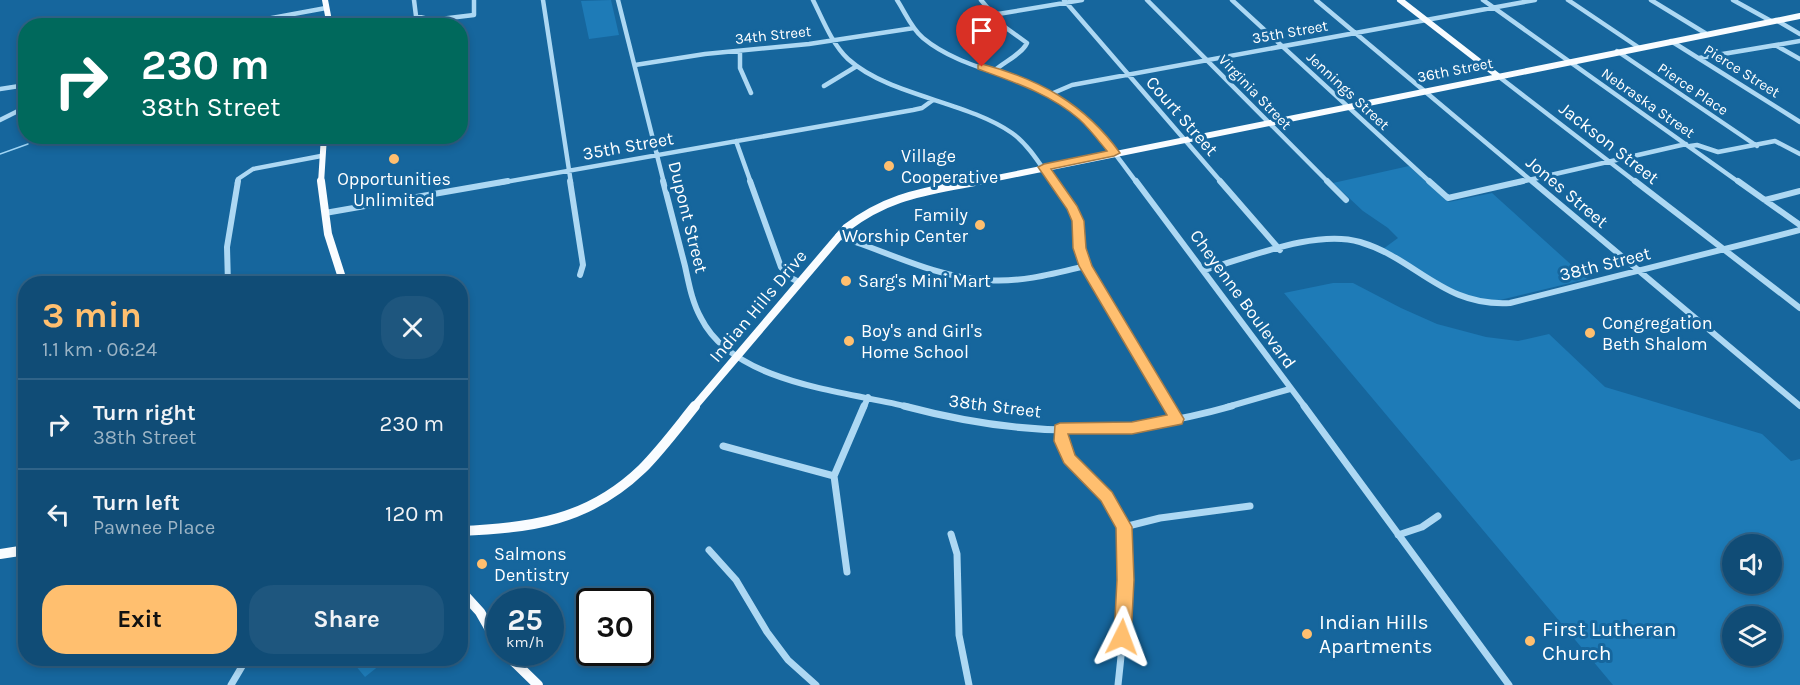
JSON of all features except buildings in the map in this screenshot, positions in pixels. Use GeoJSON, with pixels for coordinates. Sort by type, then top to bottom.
{"type":"FeatureCollection","features":[{"type":"Feature","properties":{"kind":"main road"},"geometry":{"type":"LineString","coordinates":[[325,0],[328,18]]}},
{"type":"Feature","properties":{"kind":"main road","name":"Jackson Street"},"geometry":{"type":"LineString","coordinates":[[1400,0],[1498,76]]}},
{"type":"Feature","properties":{"kind":"main road","name":"36th Street"},"geometry":{"type":"LineString","coordinates":[[1114,153],[1705,33],[1800,16]]}},
{"type":"Feature","properties":{"kind":"main road"},"geometry":{"type":"LineString","coordinates":[[323,144],[321,186],[328,232],[342,276]]}},
{"type":"Feature","properties":{"kind":"main road","name":"Indian Hills Drive"},"geometry":{"type":"LineString","coordinates":[[468,531],[523,528],[570,518],[595,506],[623,488],[643,468],[838,236],[867,212],[900,197],[1114,153]]}},
{"type":"Feature","properties":{"kind":"main road"},"geometry":{"type":"LineString","coordinates":[[0,554],[18,551]]}},
{"type":"Feature","properties":{"kind":"main road"},"geometry":{"type":"LineString","coordinates":[[468,599],[486,622]]}},
{"type":"Feature","properties":{"kind":"main road"},"geometry":{"type":"LineString","coordinates":[[518,666],[538,685]]}},
{"type":"Feature","properties":{"kind":"street"},"geometry":{"type":"LineString","coordinates":[[414,0],[416,15],[422,18]]}},
{"type":"Feature","properties":{"kind":"street"},"geometry":{"type":"LineString","coordinates":[[445,18],[474,15],[474,0]]}},
{"type":"Feature","properties":{"kind":"street"},"geometry":{"type":"LineString","coordinates":[[543,0],[583,265],[580,274]]}},
{"type":"Feature","properties":{"kind":"street","name":"Dupont Street"},"geometry":{"type":"LineString","coordinates":[[618,0],[699,318],[711,337],[736,357]]}},
{"type":"Feature","properties":{"kind":"street"},"geometry":{"type":"LineString","coordinates":[[813,0],[834,41],[847,58],[857,66],[889,83],[991,121],[1013,134],[1044,167],[1072,208],[1078,221],[1080,248],[1086,266],[1177,419]]}},
{"type":"Feature","properties":{"kind":"street","name":"Cheyenne Boulevard"},"geometry":{"type":"LineString","coordinates":[[897,0],[914,28],[933,44],[956,57],[1051,94],[1085,118],[1204,270],[1509,685]]}},
{"type":"Feature","properties":{"kind":"street"},"geometry":{"type":"LineString","coordinates":[[981,0],[992,15],[1027,43],[1024,50],[1009,58],[994,71]]}},
{"type":"Feature","properties":{"kind":"street"},"geometry":{"type":"LineString","coordinates":[[992,15],[1065,1],[1082,0]]}},
{"type":"Feature","properties":{"kind":"street","name":"Virginia Street"},"geometry":{"type":"LineString","coordinates":[[1147,0],[1346,200]]}},
{"type":"Feature","properties":{"kind":"street","name":"Jennings Street"},"geometry":{"type":"LineString","coordinates":[[1232,0],[1448,198],[1530,180]]}},
{"type":"Feature","properties":{"kind":"street","name":"Jones Street"},"geometry":{"type":"LineString","coordinates":[[1316,0],[1800,406]]}},
{"type":"Feature","properties":{"kind":"street","name":"Nebraska Street"},"geometry":{"type":"LineString","coordinates":[[1483,0],[1800,225]]}},
{"type":"Feature","properties":{"kind":"street","name":"35th Street"},"geometry":{"type":"LineString","coordinates":[[1051,94],[1072,85],[1128,74],[1535,0]]}},
{"type":"Feature","properties":{"kind":"street"},"geometry":{"type":"LineString","coordinates":[[1568,0],[1638,47]]}},
{"type":"Feature","properties":{"kind":"street"},"geometry":{"type":"LineString","coordinates":[[1651,0],[1705,33]]}},
{"type":"Feature","properties":{"kind":"street"},"geometry":{"type":"LineString","coordinates":[[1733,0],[1800,34]]}},
{"type":"Feature","properties":{"kind":"street","name":"Court Street"},"geometry":{"type":"LineString","coordinates":[[1065,1],[1280,250]]}},
{"type":"Feature","properties":{"kind":"street"},"geometry":{"type":"LineString","coordinates":[[272,18],[326,8]]}},
{"type":"Feature","properties":{"kind":"street","name":"34th Street"},"geometry":{"type":"LineString","coordinates":[[635,65],[705,54],[834,41],[914,28]]}},
{"type":"Feature","properties":{"kind":"street","name":"Pierce Street"},"geometry":{"type":"LineString","coordinates":[[1671,40],[1800,122]]}},
{"type":"Feature","properties":{"kind":"street"},"geometry":{"type":"LineString","coordinates":[[1699,58],[1800,41]]}},
{"type":"Feature","properties":{"kind":"street"},"geometry":{"type":"LineString","coordinates":[[1777,45],[1800,59]]}},
{"type":"Feature","properties":{"kind":"street"},"geometry":{"type":"LineString","coordinates":[[740,51],[740,68],[751,93]]}},
{"type":"Feature","properties":{"kind":"street","name":"Pierce Place"},"geometry":{"type":"LineString","coordinates":[[1617,51],[1757,146]]}},
{"type":"Feature","properties":{"kind":"street"},"geometry":{"type":"LineString","coordinates":[[824,86],[857,66]]}},
{"type":"Feature","properties":{"kind":"street","name":"Jackson Street"},"geometry":{"type":"LineString","coordinates":[[1498,76],[1800,308]]}},
{"type":"Feature","properties":{"kind":"street"},"geometry":{"type":"LineString","coordinates":[[0,89],[18,86]]}},
{"type":"Feature","properties":{"kind":"street","name":"35th Street"},"geometry":{"type":"LineString","coordinates":[[325,213],[913,110],[922,108],[933,100]]}},
{"type":"Feature","properties":{"kind":"street"},"geometry":{"type":"LineString","coordinates":[[0,120],[18,111]]}},
{"type":"Feature","properties":{"kind":"street"},"geometry":{"type":"LineString","coordinates":[[735,141],[781,267],[791,278],[799,282]]}},
{"type":"Feature","properties":{"kind":"street"},"geometry":{"type":"LineString","coordinates":[[1530,180],[1688,145],[1697,145],[1718,152],[1775,141],[1797,149],[1800,154]]}},
{"type":"Feature","properties":{"kind":"street"},"geometry":{"type":"LineString","coordinates":[[228,276],[226,247],[238,179],[253,169],[321,156]]}},
{"type":"Feature","properties":{"kind":"street"},"geometry":{"type":"LineString","coordinates":[[1765,200],[1800,191]]}},
{"type":"Feature","properties":{"kind":"street","name":"38th Street"},"geometry":{"type":"LineString","coordinates":[[1204,270],[1320,240],[1347,240],[1374,248],[1461,298],[1498,304],[1639,272],[1800,230]]}},
{"type":"Feature","properties":{"kind":"street"},"geometry":{"type":"LineString","coordinates":[[838,236],[931,269],[973,279],[1018,279],[1086,266]]}},
{"type":"Feature","properties":{"kind":"street","name":"38th Street"},"geometry":{"type":"LineString","coordinates":[[736,357],[764,371],[978,423],[1060,429],[1125,428],[1177,419],[1290,389]]}},
{"type":"Feature","properties":{"kind":"street"},"geometry":{"type":"LineString","coordinates":[[847,572],[834,476],[868,397]]}},
{"type":"Feature","properties":{"kind":"street"},"geometry":{"type":"LineString","coordinates":[[1060,429],[1061,441],[1069,459],[1107,496],[1124,527],[1125,580],[1118,685]]}},
{"type":"Feature","properties":{"kind":"street"},"geometry":{"type":"LineString","coordinates":[[723,446],[834,476]]}},
{"type":"Feature","properties":{"kind":"street"},"geometry":{"type":"LineString","coordinates":[[1124,527],[1160,518],[1250,506]]}},
{"type":"Feature","properties":{"kind":"street"},"geometry":{"type":"LineString","coordinates":[[1398,535],[1422,527],[1438,516]]}},
{"type":"Feature","properties":{"kind":"street"},"geometry":{"type":"LineString","coordinates":[[951,534],[957,554],[959,634],[969,685]]}},
{"type":"Feature","properties":{"kind":"street"},"geometry":{"type":"LineString","coordinates":[[709,550],[736,580],[767,632],[788,660],[816,685]]}},
{"type":"Feature","properties":{"kind":"street"},"geometry":{"type":"LineString","coordinates":[[231,685],[242,666]]}},
{"type":"Feature","properties":{"kind":"shaded area"},"geometry":{"type":"Polygon","coordinates":[[[611,0],[619,35],[589,39],[581,1],[611,0]]]}},
{"type":"Feature","properties":{"kind":"shaded area"},"geometry":{"type":"Polygon","coordinates":[[[1409,166],[1449,202],[1492,193],[1587,279],[1500,300],[1468,296],[1438,284],[1383,249],[1398,238],[1388,228],[1363,211],[1333,183],[1409,166]]]}},
{"type":"Feature","properties":{"kind":"shaded area"},"geometry":{"type":"Polygon","coordinates":[[[1333,283],[1353,283],[1437,324],[1486,337],[1518,341],[1549,334],[1605,387],[1762,434],[1791,461],[1800,459],[1800,685],[1613,685],[1284,293],[1333,283]]]}},
{"type":"Feature","properties":{"kind":"shaded area"},"geometry":{"type":"Polygon","coordinates":[[[356,666],[379,666],[365,677],[356,666]]]}},
{"type":"Feature","properties":{"kind":"waterway"},"geometry":{"type":"LineString","coordinates":[[0,154],[28,144]]}},
{"type":"Feature","properties":{"kind":"place","name":"Opportunities Unlimited"},"geometry":{"type":"Point","coordinates":[394,159]}},
{"type":"Feature","properties":{"kind":"place","name":"Village Cooperative"},"geometry":{"type":"Point","coordinates":[889,166]}},
{"type":"Feature","properties":{"kind":"place","name":"Family Worship Center"},"geometry":{"type":"Point","coordinates":[980,225]}},
{"type":"Feature","properties":{"kind":"place","name":"Sarg's Mini Mart"},"geometry":{"type":"Point","coordinates":[846,281]}},
{"type":"Feature","properties":{"kind":"place","name":"Congregation Beth Shalom"},"geometry":{"type":"Point","coordinates":[1590,333]}},
{"type":"Feature","properties":{"kind":"place","name":"Boy's and Girl's Home School"},"geometry":{"type":"Point","coordinates":[849,341]}},
{"type":"Feature","properties":{"kind":"place","name":"Salmons Dentistry"},"geometry":{"type":"Point","coordinates":[482,564]}},
{"type":"Feature","properties":{"kind":"place","name":"Indian Hills Apartments"},"geometry":{"type":"Point","coordinates":[1307,634]}},
{"type":"Feature","properties":{"kind":"place","name":"First Lutheran Church"},"geometry":{"type":"Point","coordinates":[1530,641]}},
{"type":"Feature","properties":{"kind":"route"},"geometry":{"type":"LineString","coordinates":[[982,67],[1028,84],[1063,101],[1098,131],[1114,153],[1044,167],[1072,208],[1078,221],[1077,234],[1086,266],[1177,419],[1132,428],[1060,429],[1061,441],[1069,459],[1107,496],[1124,527],[1125,580],[1122,637]]}}]}
